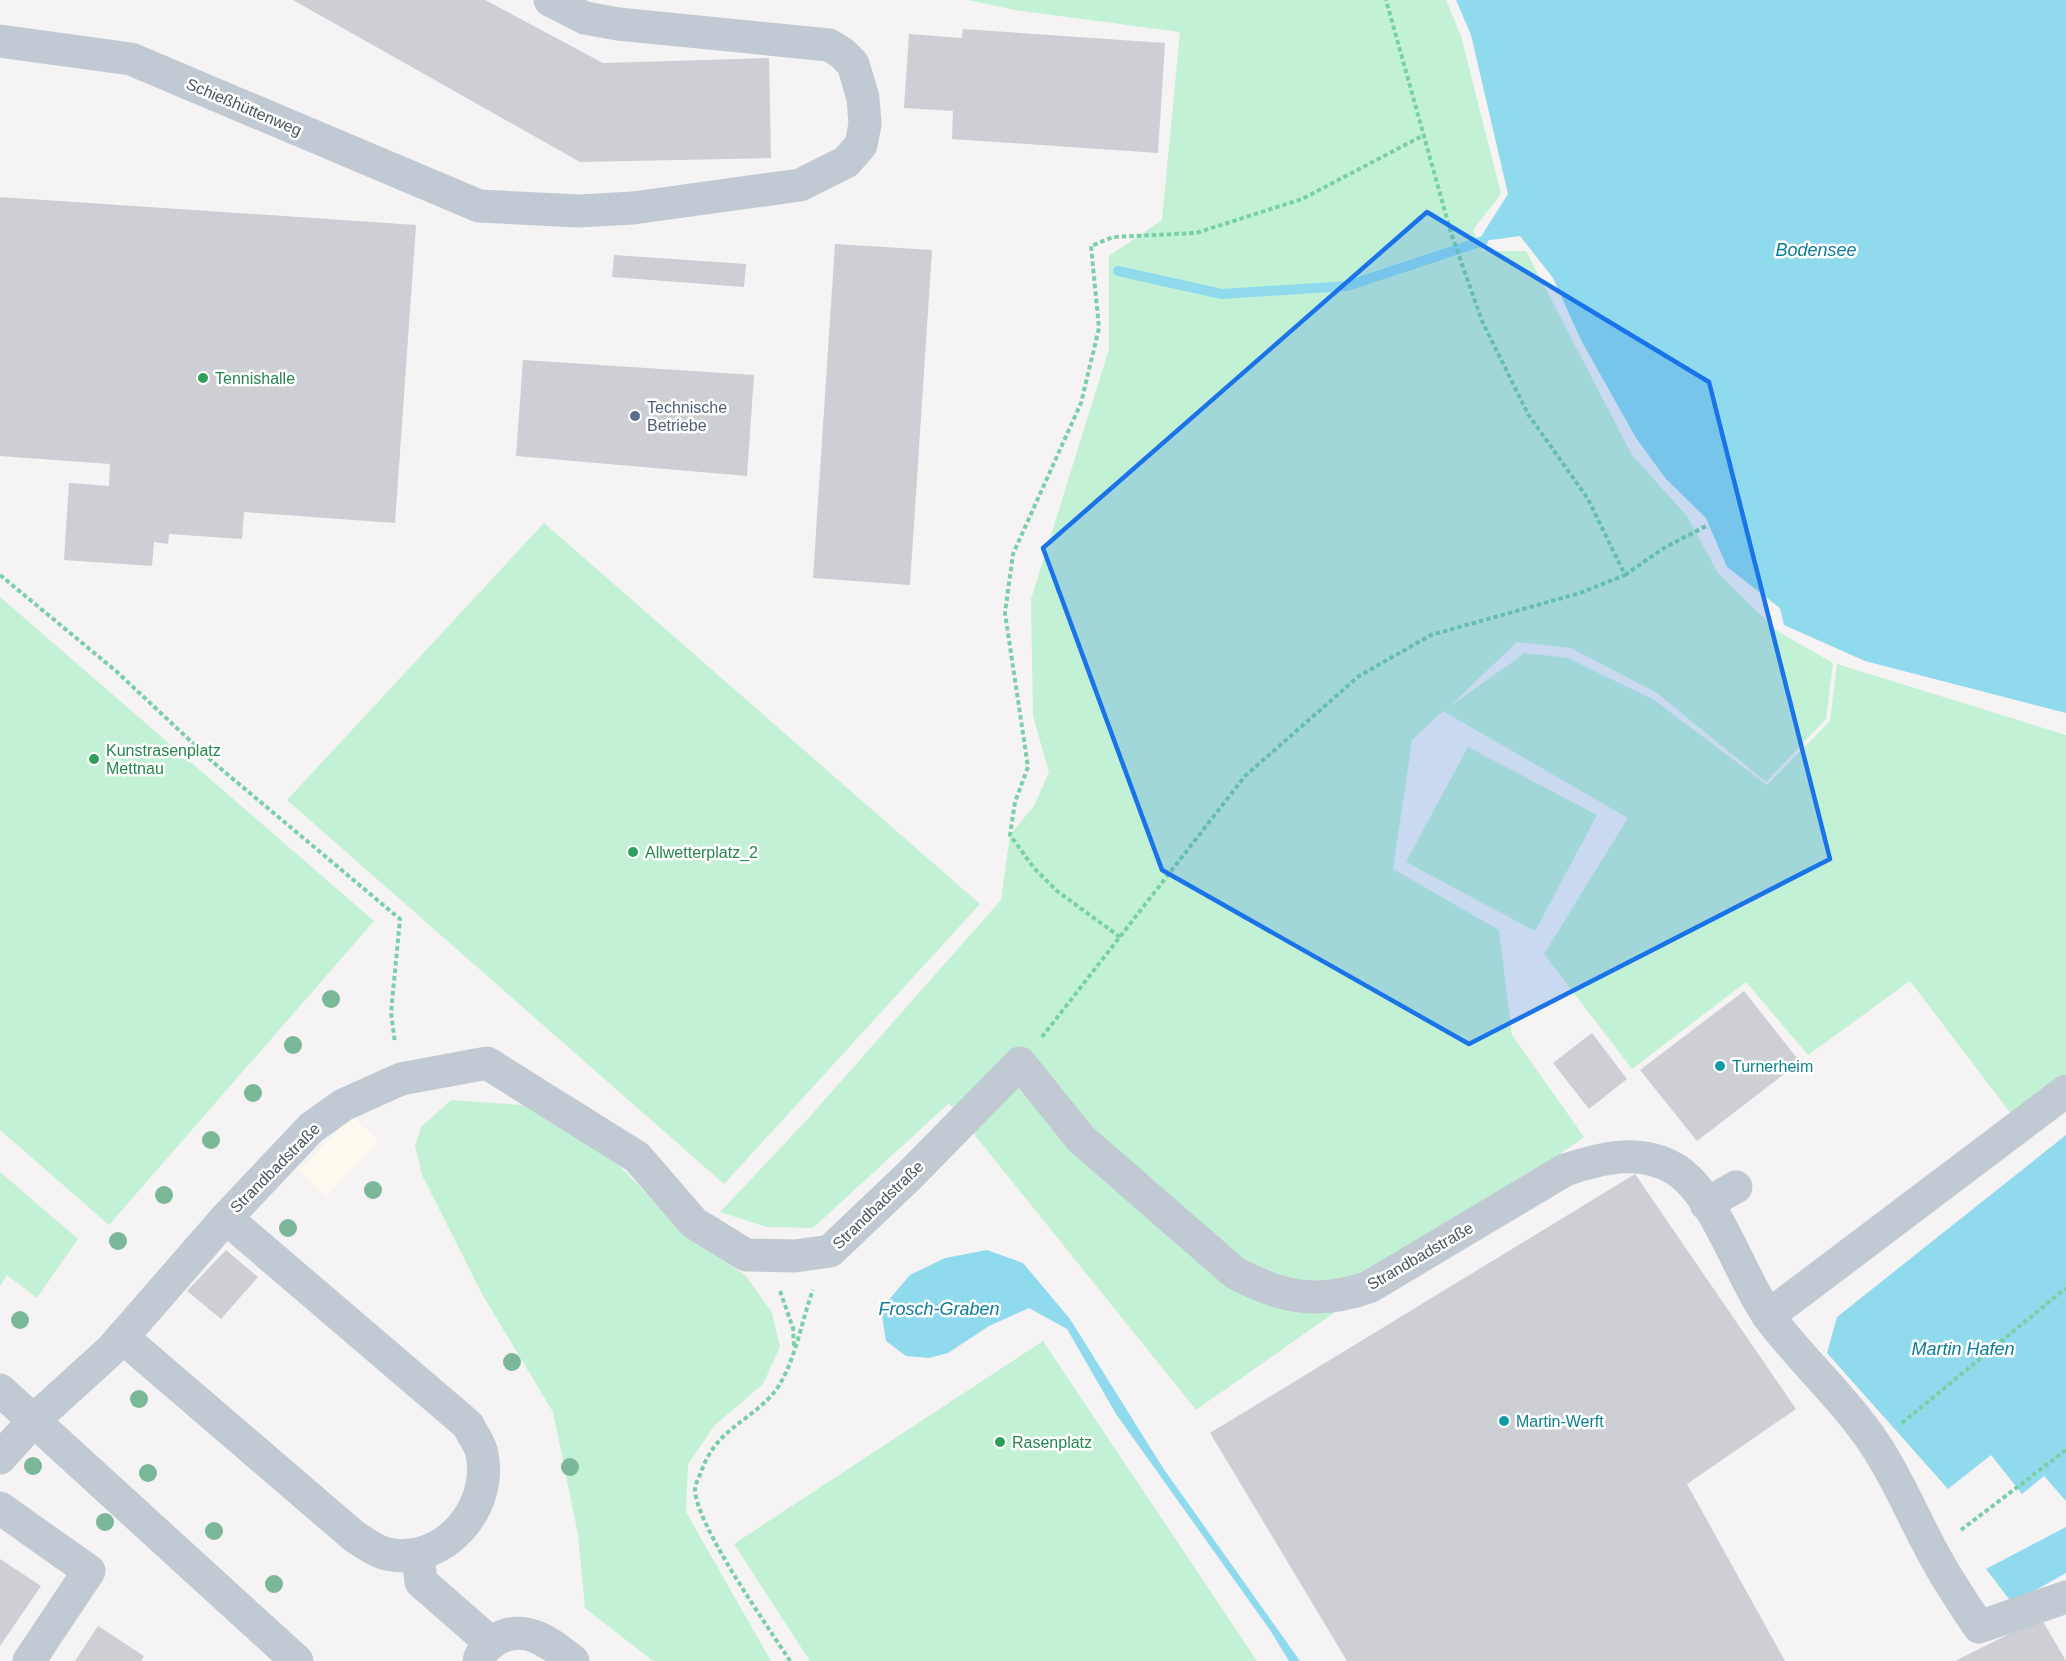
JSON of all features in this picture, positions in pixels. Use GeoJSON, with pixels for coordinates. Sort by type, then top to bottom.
{"type":"FeatureCollection","features":[{"type":"Feature","properties":{"kind":"street","name":"Schießhüttenweg"},"geometry":{"type":"LineString","coordinates":[[0,41],[131,59],[479,206],[579,211],[633,208],[800,185],[846,162],[861,145],[865,124],[859,79],[853,64],[842,52],[829,45],[618,24],[585,18],[550,0]]}},
{"type":"Feature","properties":{"kind":"street","name":"Strandbadstraße"},"geometry":{"type":"LineString","coordinates":[[0,1458],[35,1419],[122,1337],[226,1218],[311,1128],[343,1105],[401,1079],[487,1063],[637,1157],[694,1223],[746,1255],[795,1256],[831,1251],[910,1175],[1020,1063],[1082,1139],[1235,1273],[1259,1286],[1311,1299],[1342,1296],[1369,1287],[1565,1170],[1593,1160],[1619,1156],[1659,1162],[1675,1169],[1692,1184],[1706,1204],[1768,1316],[1876,1445],[1932,1552],[1979,1627],[2066,1596]]}},
{"type":"Feature","properties":{"kind":"street"},"geometry":{"type":"LineString","coordinates":[[1768,1316],[2066,1091]]}},
{"type":"Feature","properties":{"kind":"street"},"geometry":{"type":"LineString","coordinates":[[1706,1204],[1736,1187]]}},
{"type":"Feature","properties":{"kind":"street"},"geometry":{"type":"LineString","coordinates":[[122,1337],[355,1537],[386,1554],[418,1556],[451,1540],[475,1510],[482,1483],[482,1453],[468,1425],[226,1218]]}},
{"type":"Feature","properties":{"kind":"street"},"geometry":{"type":"LineString","coordinates":[[0,1390],[35,1419],[150,1529],[297,1661]]}},
{"type":"Feature","properties":{"kind":"street"},"geometry":{"type":"LineString","coordinates":[[0,1508],[89,1571],[28,1661]]}},
{"type":"Feature","properties":{"kind":"street"},"geometry":{"type":"LineString","coordinates":[[418,1556],[422,1582],[485,1652],[506,1635],[525,1632],[548,1641],[573,1661]]}},
{"type":"Feature","properties":{"kind":"path"},"geometry":{"type":"LineString","coordinates":[[1386,0],[1451,233],[1482,321],[1528,414],[1588,499],[1625,575]]}},
{"type":"Feature","properties":{"kind":"path"},"geometry":{"type":"LineString","coordinates":[[1120,937],[1057,891],[1034,868],[1010,835],[1016,802],[1028,767],[1005,613],[1013,554],[1081,403],[1099,328],[1091,246],[1113,237],[1196,233],[1302,199],[1424,135]]}},
{"type":"Feature","properties":{"kind":"path"},"geometry":{"type":"LineString","coordinates":[[1020,1063],[1245,776],[1359,676],[1431,634],[1580,593],[1625,575],[1664,548],[1706,526]]}},
{"type":"Feature","properties":{"kind":"path"},"geometry":{"type":"LineString","coordinates":[[0,574],[116,671],[214,763],[400,919],[391,1013],[401,1079]]}},
{"type":"Feature","properties":{"kind":"path"},"geometry":{"type":"LineString","coordinates":[[790,1661],[719,1546],[697,1501],[695,1488],[712,1448],[733,1425],[772,1395],[794,1350],[814,1286],[831,1251]]}},
{"type":"Feature","properties":{"kind":"path"},"geometry":{"type":"LineString","coordinates":[[746,1255],[766,1269],[783,1296],[794,1328],[794,1350]]}},
{"type":"Feature","properties":{"kind":"path"},"geometry":{"type":"LineString","coordinates":[[1876,1445],[2066,1288]]}},
{"type":"Feature","properties":{"kind":"path"},"geometry":{"type":"LineString","coordinates":[[1932,1552],[2066,1450]]}},
{"type":"Feature","properties":{"kind":"highlighted area"},"geometry":{"type":"Polygon","coordinates":[[[1427,212],[1709,382],[1830,859],[1469,1044],[1162,870],[1043,548],[1427,212]]]}},
{"type":"Feature","properties":{"kind":"shaded area"},"geometry":{"type":"Polygon","coordinates":[[[352,1116],[378,1141],[326,1197],[299,1170],[352,1116]]]}},
{"type":"Feature","properties":{"kind":"green space"},"geometry":{"type":"Polygon","coordinates":[[[968,0],[1446,0],[1461,36],[1501,194],[1473,230],[1483,251],[1526,251],[1632,455],[1687,516],[1718,573],[1777,631],[1833,663],[1826,719],[1766,782],[1657,693],[1571,648],[1517,642],[1449,707],[1525,653],[1568,658],[1654,700],[1767,785],[1830,721],[1837,664],[2066,735],[2066,1074],[2012,1115],[1910,981],[1808,1055],[1746,982],[1632,1069],[1544,954],[1628,818],[1443,711],[1412,740],[1393,869],[1499,930],[1512,1035],[1584,1137],[1196,1410],[949,1103],[813,1228],[767,1227],[720,1212],[805,1122],[1001,900],[1010,835],[1034,806],[1049,772],[1033,716],[1031,599],[1109,349],[1109,256],[1162,220],[1180,32],[1015,10],[968,0]]]}},
{"type":"Feature","properties":{"kind":"green space","name":"Allwetterplatz_2"},"geometry":{"type":"Polygon","coordinates":[[[544,523],[980,904],[724,1184],[287,800],[544,523]]]}},
{"type":"Feature","properties":{"kind":"green space","name":"Kunstrasenplatz Mettnau"},"geometry":{"type":"Polygon","coordinates":[[[0,597],[374,921],[109,1225],[0,1130],[0,597]]]}},
{"type":"Feature","properties":{"kind":"green space"},"geometry":{"type":"Polygon","coordinates":[[[1468,747],[1597,815],[1535,931],[1406,862],[1468,747]]]}},
{"type":"Feature","properties":{"kind":"green space"},"geometry":{"type":"Polygon","coordinates":[[[451,1100],[535,1106],[615,1161],[683,1232],[746,1276],[772,1313],[780,1347],[763,1384],[715,1425],[688,1464],[686,1512],[771,1661],[653,1661],[585,1608],[578,1534],[553,1412],[482,1294],[422,1175],[415,1146],[421,1127],[451,1100]]]}},
{"type":"Feature","properties":{"kind":"green space"},"geometry":{"type":"Polygon","coordinates":[[[0,1172],[78,1239],[37,1298],[7,1275],[0,1286],[0,1172]]]}},
{"type":"Feature","properties":{"kind":"green space","name":"Rasenplatz"},"geometry":{"type":"Polygon","coordinates":[[[1043,1341],[1257,1661],[810,1661],[734,1544],[1043,1341]]]}},
{"type":"Feature","properties":{"kind":"water","name":"Bodensee"},"geometry":{"type":"Polygon","coordinates":[[[1456,0],[2066,0],[2066,713],[1865,661],[1784,625],[1780,608],[1727,567],[1706,518],[1666,479],[1636,438],[1581,340],[1553,278],[1520,236],[1483,241],[1482,235],[1508,194],[1471,35],[1456,0]]]}},
{"type":"Feature","properties":{"kind":"water","name":"Martin Hafen"},"geometry":{"type":"Polygon","coordinates":[[[2066,1135],[2066,1501],[2044,1476],[2022,1494],[1991,1455],[1948,1489],[1827,1353],[1837,1317],[2066,1135]]]}},
{"type":"Feature","properties":{"kind":"water","name":"Frosch-Graben"},"geometry":{"type":"Polygon","coordinates":[[[987,1250],[1023,1263],[1070,1319],[1163,1468],[1300,1661],[1289,1661],[1270,1630],[1116,1414],[1067,1329],[1029,1308],[989,1326],[948,1353],[929,1358],[906,1356],[886,1341],[881,1309],[910,1275],[945,1258],[987,1250]]]}},
{"type":"Feature","properties":{"kind":"water"},"geometry":{"type":"Polygon","coordinates":[[[2066,1527],[2066,1573],[2012,1603],[1986,1569],[2066,1527]]]}},
{"type":"Feature","properties":{"kind":"building"},"geometry":{"type":"Polygon","coordinates":[[[293,0],[485,0],[603,63],[769,58],[771,158],[580,162],[293,0]]]}},
{"type":"Feature","properties":{"kind":"building"},"geometry":{"type":"Polygon","coordinates":[[[963,29],[1165,43],[1158,153],[952,139],[953,111],[904,108],[909,34],[962,38],[963,29]]]}},
{"type":"Feature","properties":{"kind":"building","name":"Tennishalle"},"geometry":{"type":"Polygon","coordinates":[[[0,197],[416,225],[395,523],[244,512],[242,539],[169,534],[168,544],[154,542],[152,566],[64,560],[69,483],[109,486],[110,464],[0,456],[0,197]]]}},
{"type":"Feature","properties":{"kind":"building"},"geometry":{"type":"Polygon","coordinates":[[[835,244],[932,250],[910,585],[813,578],[835,244]]]}},
{"type":"Feature","properties":{"kind":"building"},"geometry":{"type":"Polygon","coordinates":[[[614,255],[746,264],[744,287],[612,277],[614,255]]]}},
{"type":"Feature","properties":{"kind":"building","name":"Technische Betriebe"},"geometry":{"type":"Polygon","coordinates":[[[523,360],[754,375],[747,476],[516,456],[523,360]]]}},
{"type":"Feature","properties":{"kind":"building","name":"Turnerheim"},"geometry":{"type":"Polygon","coordinates":[[[1744,991],[1800,1062],[1697,1141],[1640,1070],[1744,991]]]}},
{"type":"Feature","properties":{"kind":"building"},"geometry":{"type":"Polygon","coordinates":[[[1592,1033],[1627,1079],[1589,1109],[1553,1063],[1592,1033]]]}},
{"type":"Feature","properties":{"kind":"building","name":"Martin-Werft"},"geometry":{"type":"Polygon","coordinates":[[[1635,1174],[1796,1409],[1687,1484],[1785,1661],[1347,1661],[1210,1433],[1635,1174]]]}},
{"type":"Feature","properties":{"kind":"building"},"geometry":{"type":"Polygon","coordinates":[[[226,1250],[258,1277],[221,1319],[187,1291],[226,1250]]]}},
{"type":"Feature","properties":{"kind":"building"},"geometry":{"type":"Polygon","coordinates":[[[0,1559],[41,1586],[0,1646],[0,1559]]]}},
{"type":"Feature","properties":{"kind":"building"},"geometry":{"type":"Polygon","coordinates":[[[2041,1618],[2066,1661],[1955,1661],[2041,1618]]]}},
{"type":"Feature","properties":{"kind":"building"},"geometry":{"type":"Polygon","coordinates":[[[98,1626],[144,1656],[141,1661],[75,1661],[98,1626]]]}},
{"type":"Feature","properties":{"kind":"waterway"},"geometry":{"type":"LineString","coordinates":[[1118,271],[1222,294],[1347,286],[1483,241]]}},
{"type":"Feature","properties":{"kind":"place","name":"Tennishalle"},"geometry":{"type":"Point","coordinates":[203,378]}},
{"type":"Feature","properties":{"kind":"place","name":"Technische Betriebe"},"geometry":{"type":"Point","coordinates":[635,416]}},
{"type":"Feature","properties":{"kind":"place","name":"Kunstrasenplatz Mettnau"},"geometry":{"type":"Point","coordinates":[94,759]}},
{"type":"Feature","properties":{"kind":"place","name":"Allwetterplatz_2"},"geometry":{"type":"Point","coordinates":[633,852]}},
{"type":"Feature","properties":{"kind":"place","name":"Turnerheim"},"geometry":{"type":"Point","coordinates":[1720,1066]}},
{"type":"Feature","properties":{"kind":"place","name":"Martin-Werft"},"geometry":{"type":"Point","coordinates":[1504,1421]}},
{"type":"Feature","properties":{"kind":"place","name":"Rasenplatz"},"geometry":{"type":"Point","coordinates":[1000,1442]}}]}
